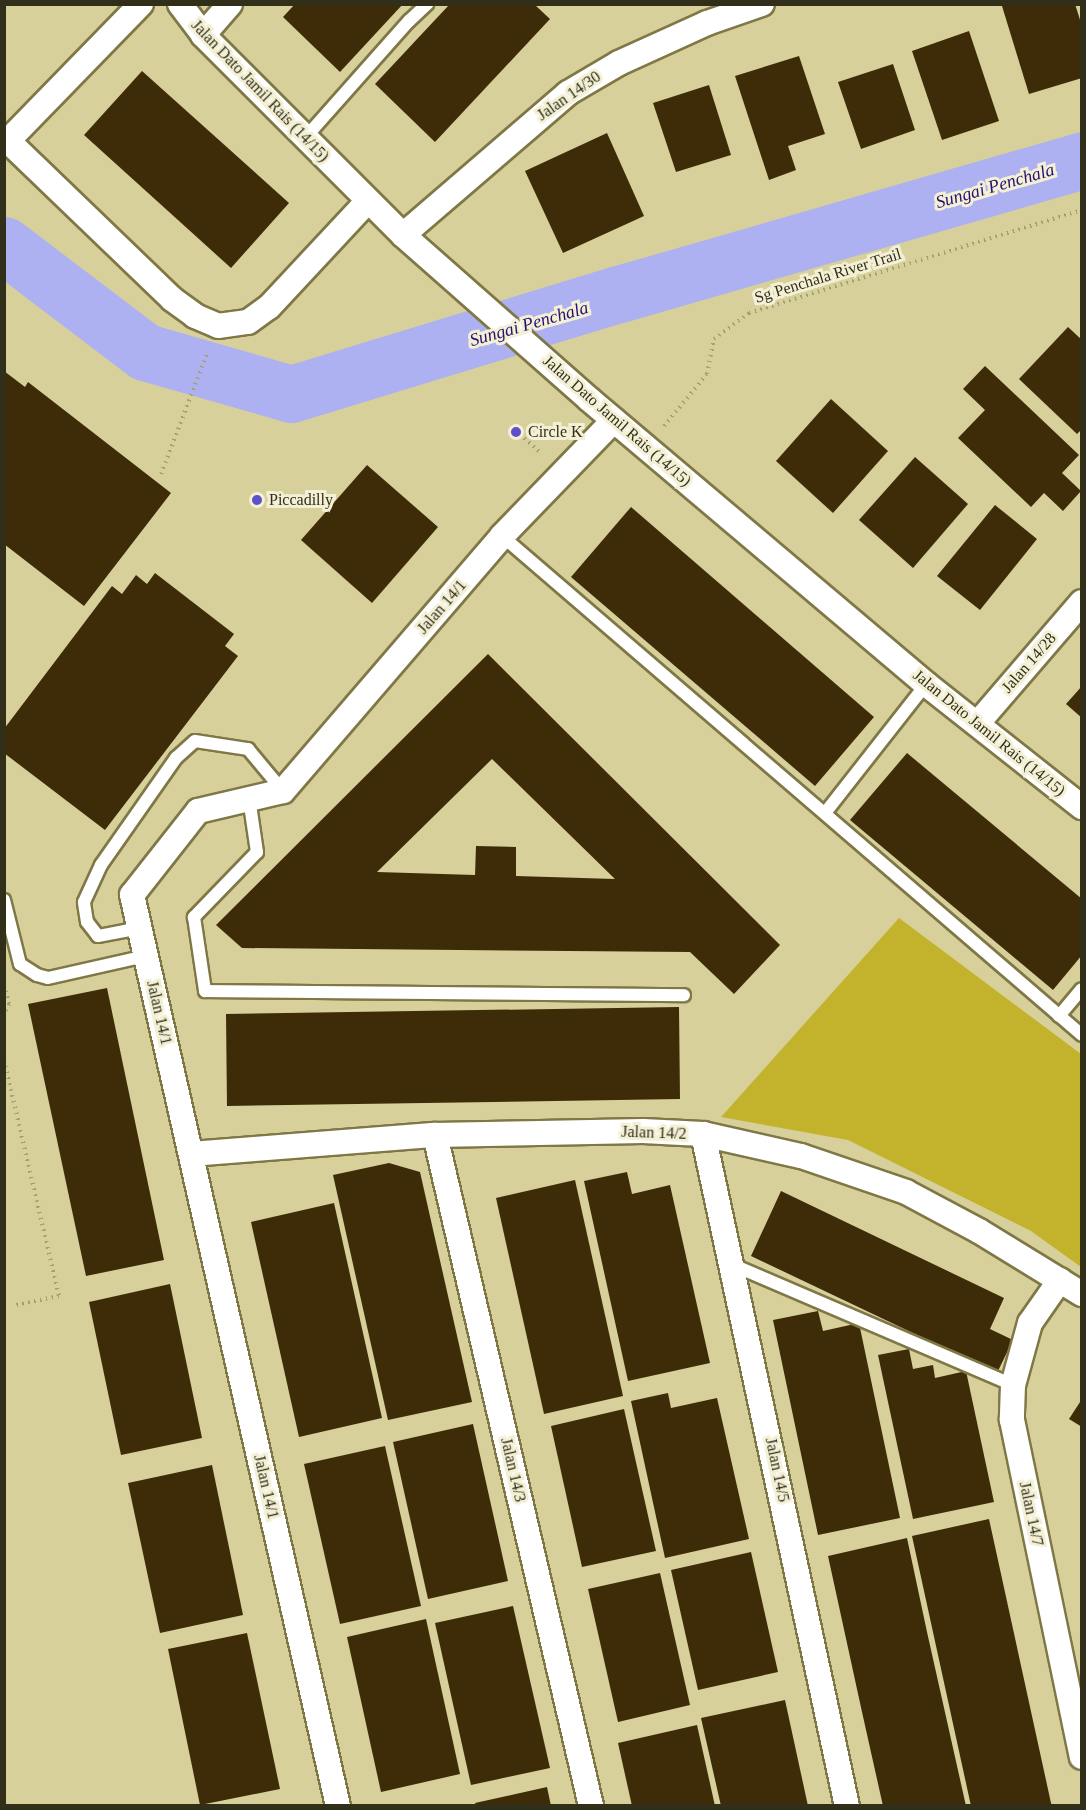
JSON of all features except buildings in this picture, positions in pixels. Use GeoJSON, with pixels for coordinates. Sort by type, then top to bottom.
{"type":"FeatureCollection","features":[{"type":"Feature","properties":{"kind":"street"},"geometry":{"type":"LineString","coordinates":[[141,4],[6,143],[172,299],[195,316],[218,326],[248,322],[269,307],[368,202]]}},
{"type":"Feature","properties":{"kind":"street","name":"Jalan Dato Jamil Rais (14/15)"},"geometry":{"type":"LineString","coordinates":[[180,4],[203,35],[368,202],[404,235],[590,400],[927,684],[1082,807]]}},
{"type":"Feature","properties":{"kind":"street"},"geometry":{"type":"LineString","coordinates":[[203,35],[230,4]]}},
{"type":"Feature","properties":{"kind":"street","name":"Jalan 14/30"},"geometry":{"type":"LineString","coordinates":[[404,235],[568,93],[629,58],[707,23],[762,4]]}},
{"type":"Feature","properties":{"kind":"street","name":"Jalan 14/1"},"geometry":{"type":"LineString","coordinates":[[338,1806],[132,895],[198,811],[283,791],[502,536],[614,420]]}},
{"type":"Feature","properties":{"kind":"street","name":"Jalan 14/28"},"geometry":{"type":"LineString","coordinates":[[977,724],[1082,602]]}},
{"type":"Feature","properties":{"kind":"street","name":"Jalan 14/2"},"geometry":{"type":"LineString","coordinates":[[191,1154],[435,1135],[643,1131],[703,1134],[801,1156],[906,1192],[979,1231],[1082,1294]]}},
{"type":"Feature","properties":{"kind":"street","name":"Jalan 14/5"},"geometry":{"type":"LineString","coordinates":[[703,1134],[848,1806]]}},
{"type":"Feature","properties":{"kind":"street","name":"Jalan 14/3"},"geometry":{"type":"LineString","coordinates":[[435,1135],[591,1806]]}},
{"type":"Feature","properties":{"kind":"street","name":"Jalan 14/7"},"geometry":{"type":"LineString","coordinates":[[1060,1280],[1030,1323],[1013,1385],[1012,1420],[1082,1757]]}},
{"type":"Feature","properties":{"kind":"lane"},"geometry":{"type":"LineString","coordinates":[[304,138],[427,4]]}},
{"type":"Feature","properties":{"kind":"lane"},"geometry":{"type":"LineString","coordinates":[[502,536],[1082,1035]]}},
{"type":"Feature","properties":{"kind":"lane"},"geometry":{"type":"LineString","coordinates":[[825,813],[927,684]]}},
{"type":"Feature","properties":{"kind":"lane"},"geometry":{"type":"LineString","coordinates":[[140,928],[98,936],[87,922],[84,902],[101,865],[176,758],[195,741],[248,749],[283,791]]}},
{"type":"Feature","properties":{"kind":"lane"},"geometry":{"type":"LineString","coordinates":[[249,798],[257,852],[194,917],[205,992],[684,995]]}},
{"type":"Feature","properties":{"kind":"lane"},"geometry":{"type":"LineString","coordinates":[[4,900],[20,964],[37,975],[48,978],[146,956]]}},
{"type":"Feature","properties":{"kind":"lane"},"geometry":{"type":"LineString","coordinates":[[1059,1016],[1082,989]]}},
{"type":"Feature","properties":{"kind":"lane"},"geometry":{"type":"LineString","coordinates":[[733,1265],[1013,1385]]}},
{"type":"Feature","properties":{"kind":"path","name":"Sg Penchala River Trail"},"geometry":{"type":"LineString","coordinates":[[646,447],[707,374],[714,339],[749,313],[1082,210]]}},
{"type":"Feature","properties":{"kind":"path"},"geometry":{"type":"LineString","coordinates":[[161,474],[218,326]]}},
{"type":"Feature","properties":{"kind":"path"},"geometry":{"type":"LineString","coordinates":[[511,426],[562,473]]}},
{"type":"Feature","properties":{"kind":"path"},"geometry":{"type":"LineString","coordinates":[[4,985],[9,1004],[4,1014]]}},
{"type":"Feature","properties":{"kind":"path"},"geometry":{"type":"LineString","coordinates":[[4,1060],[59,1296],[16,1305]]}},
{"type":"Feature","properties":{"kind":"shaded area"},"geometry":{"type":"Polygon","coordinates":[[[899,918],[1081,1054],[1081,1267],[1031,1231],[848,1140],[721,1117],[899,918]]]}},
{"type":"Feature","properties":{"kind":"waterway","name":"Sungai Penchala"},"geometry":{"type":"LineString","coordinates":[[4,245],[145,352],[291,394],[619,294],[1082,160]]}},
{"type":"Feature","properties":{"kind":"place","name":"Circle K"},"geometry":{"type":"Point","coordinates":[516,432]}},
{"type":"Feature","properties":{"kind":"place","name":"Piccadilly"},"geometry":{"type":"Point","coordinates":[257,500]}}]}
